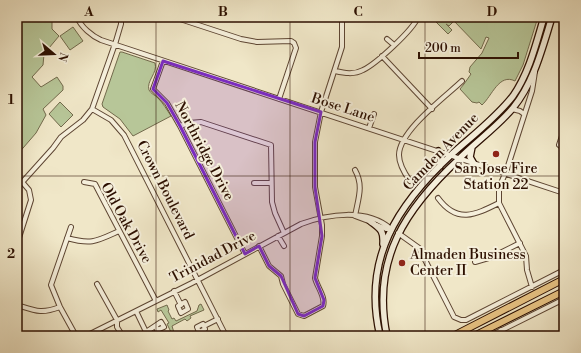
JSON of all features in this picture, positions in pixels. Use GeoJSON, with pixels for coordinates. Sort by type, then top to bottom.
{"type":"FeatureCollection","features":[{"type":"Feature","properties":{"kind":"main road","name":"Camden Avenue"},"geometry":{"type":"LineString","coordinates":[[380,336],[376,315],[375,296],[378,270],[383,250],[391,229],[419,189],[451,155],[498,112],[512,96],[526,72],[544,17]]}},
{"type":"Feature","properties":{"kind":"main road","name":"Camden Avenue"},"geometry":{"type":"LineString","coordinates":[[387,336],[382,304],[384,282],[389,257],[398,233],[419,201],[446,171],[512,109],[528,86],[537,65],[552,17]]}},
{"type":"Feature","properties":{"kind":"main road"},"geometry":{"type":"LineString","coordinates":[[472,146],[470,156],[474,164]]}},
{"type":"Feature","properties":{"kind":"main road"},"geometry":{"type":"LineString","coordinates":[[438,151],[441,157],[440,166]]}},
{"type":"Feature","properties":{"kind":"main road"},"geometry":{"type":"LineString","coordinates":[[370,221],[381,230],[383,236],[383,250]]}},
{"type":"Feature","properties":{"kind":"main road","name":"Trinidad Drive"},"geometry":{"type":"LineString","coordinates":[[391,229],[398,233]]}},
{"type":"Feature","properties":{"kind":"main road"},"geometry":{"type":"LineString","coordinates":[[452,336],[564,279]]}},
{"type":"Feature","properties":{"kind":"main road"},"geometry":{"type":"LineString","coordinates":[[474,336],[564,291]]}},
{"type":"Feature","properties":{"kind":"street","name":"Bose Lane"},"geometry":{"type":"LineString","coordinates":[[77,17],[80,23],[95,37],[115,45],[564,193]]}},
{"type":"Feature","properties":{"kind":"street"},"geometry":{"type":"LineString","coordinates":[[17,188],[23,183],[61,137],[83,120],[92,109],[115,45],[121,24],[121,17]]}},
{"type":"Feature","properties":{"kind":"street"},"geometry":{"type":"LineString","coordinates":[[174,17],[241,39],[257,42],[290,41],[294,43],[296,48],[279,99]]}},
{"type":"Feature","properties":{"kind":"street"},"geometry":{"type":"LineString","coordinates":[[259,246],[269,266],[281,276],[283,284],[298,314],[304,316],[324,304],[324,300],[315,278],[322,236],[322,226],[315,186],[315,142],[321,112],[342,47],[342,17]]}},
{"type":"Feature","properties":{"kind":"street"},"geometry":{"type":"LineString","coordinates":[[335,72],[349,74],[362,71],[372,65],[413,26],[418,17]]}},
{"type":"Feature","properties":{"kind":"street"},"geometry":{"type":"LineString","coordinates":[[388,39],[394,45]]}},
{"type":"Feature","properties":{"kind":"street"},"geometry":{"type":"LineString","coordinates":[[382,56],[432,109]]}},
{"type":"Feature","properties":{"kind":"street","name":"Northridge Drive"},"geometry":{"type":"LineString","coordinates":[[163,61],[154,89],[167,103],[180,126],[245,254]]}},
{"type":"Feature","properties":{"kind":"street"},"geometry":{"type":"LineString","coordinates":[[537,65],[532,91],[499,188],[499,203],[526,256],[526,270],[532,286],[564,270]]}},
{"type":"Feature","properties":{"kind":"street"},"geometry":{"type":"LineString","coordinates":[[410,181],[405,173],[399,156],[404,140],[410,129],[462,81]]}},
{"type":"Feature","properties":{"kind":"street","name":"Crown Boulevard"},"geometry":{"type":"LineString","coordinates":[[92,109],[111,120],[124,135],[226,336]]}},
{"type":"Feature","properties":{"kind":"street"},"geometry":{"type":"LineString","coordinates":[[512,109],[520,111],[524,114]]}},
{"type":"Feature","properties":{"kind":"street"},"geometry":{"type":"LineString","coordinates":[[369,128],[374,114]]}},
{"type":"Feature","properties":{"kind":"street"},"geometry":{"type":"LineString","coordinates":[[180,126],[189,123],[201,122],[271,145],[272,202],[284,233]]}},
{"type":"Feature","properties":{"kind":"street"},"geometry":{"type":"LineString","coordinates":[[564,130],[559,145],[564,149]]}},
{"type":"Feature","properties":{"kind":"street"},"geometry":{"type":"LineString","coordinates":[[355,170],[359,176],[361,187],[355,216]]}},
{"type":"Feature","properties":{"kind":"street","name":"Old Oak Drive"},"geometry":{"type":"LineString","coordinates":[[84,182],[95,184],[156,301]]}},
{"type":"Feature","properties":{"kind":"street"},"geometry":{"type":"LineString","coordinates":[[254,182],[271,183]]}},
{"type":"Feature","properties":{"kind":"street"},"geometry":{"type":"LineString","coordinates":[[17,244],[31,200],[29,190],[23,183]]}},
{"type":"Feature","properties":{"kind":"street"},"geometry":{"type":"LineString","coordinates":[[438,198],[450,210],[460,215],[477,214],[499,203]]}},
{"type":"Feature","properties":{"kind":"street","name":"Trinidad Drive"},"geometry":{"type":"LineString","coordinates":[[86,336],[156,301],[301,224],[320,217],[360,215],[371,218],[391,229]]}},
{"type":"Feature","properties":{"kind":"street","name":"Trinidad Drive"},"geometry":{"type":"LineString","coordinates":[[355,216],[386,229],[391,229]]}},
{"type":"Feature","properties":{"kind":"street"},"geometry":{"type":"LineString","coordinates":[[71,227],[51,285],[60,307],[76,336]]}},
{"type":"Feature","properties":{"kind":"street"},"geometry":{"type":"LineString","coordinates":[[68,238],[82,242],[95,242],[119,231]]}},
{"type":"Feature","properties":{"kind":"street","name":"Trinidad Drive"},"geometry":{"type":"LineString","coordinates":[[398,233],[419,248],[454,317],[461,320],[466,320],[532,286]]}},
{"type":"Feature","properties":{"kind":"street"},"geometry":{"type":"LineString","coordinates":[[278,236],[284,246]]}},
{"type":"Feature","properties":{"kind":"street"},"geometry":{"type":"LineString","coordinates":[[475,262],[492,258],[520,243]]}},
{"type":"Feature","properties":{"kind":"street"},"geometry":{"type":"LineString","coordinates":[[97,284],[117,320],[117,327],[123,336]]}},
{"type":"Feature","properties":{"kind":"street"},"geometry":{"type":"LineString","coordinates":[[174,291],[181,304]]}},
{"type":"Feature","properties":{"kind":"street"},"geometry":{"type":"LineString","coordinates":[[490,336],[564,299]]}},
{"type":"Feature","properties":{"kind":"street"},"geometry":{"type":"LineString","coordinates":[[17,305],[37,311],[48,311],[60,307]]}},
{"type":"Feature","properties":{"kind":"street"},"geometry":{"type":"LineString","coordinates":[[136,311],[147,334],[156,326]]}},
{"type":"Feature","properties":{"kind":"street"},"geometry":{"type":"LineString","coordinates":[[204,326],[218,319]]}},
{"type":"Feature","properties":{"kind":"street"},"geometry":{"type":"LineString","coordinates":[[502,330],[505,336]]}},
{"type":"Feature","properties":{"kind":"highlighted area"},"geometry":{"type":"Polygon","coordinates":[[[163,61],[321,112],[315,142],[315,187],[322,236],[315,278],[324,300],[323,306],[304,316],[298,314],[281,276],[269,266],[259,246],[245,254],[180,126],[167,103],[153,89],[163,61]]]}},
{"type":"Feature","properties":{"kind":"green space"},"geometry":{"type":"Polygon","coordinates":[[[17,17],[52,17],[52,29],[59,36],[44,54],[43,65],[32,77],[41,87],[57,77],[63,86],[63,90],[43,109],[46,115],[36,133],[17,155],[17,17]]]}},
{"type":"Feature","properties":{"kind":"green space"},"geometry":{"type":"Polygon","coordinates":[[[431,17],[538,17],[523,65],[515,81],[509,79],[504,80],[496,87],[482,105],[479,102],[472,102],[460,89],[471,74],[469,72],[470,67],[482,53],[489,38],[486,37],[481,49],[454,21],[449,26],[446,24],[452,30],[448,34],[431,17]]]}},
{"type":"Feature","properties":{"kind":"green space"},"geometry":{"type":"Polygon","coordinates":[[[73,27],[83,41],[70,50],[60,36],[73,27]]]}},
{"type":"Feature","properties":{"kind":"green space"},"geometry":{"type":"Polygon","coordinates":[[[120,52],[155,63],[155,70],[149,83],[149,90],[160,100],[171,116],[133,136],[120,119],[103,107],[102,104],[120,52]]]}},
{"type":"Feature","properties":{"kind":"green space"},"geometry":{"type":"Polygon","coordinates":[[[60,102],[73,115],[61,127],[49,114],[60,102]]]}},
{"type":"Feature","properties":{"kind":"green space"},"geometry":{"type":"Polygon","coordinates":[[[201,304],[204,310],[190,316],[191,318],[187,321],[185,319],[172,326],[175,336],[169,336],[172,334],[167,324],[169,323],[161,310],[158,312],[157,309],[167,305],[172,319],[174,318],[176,321],[197,311],[199,305],[201,304]]]}},
{"type":"Feature","properties":{"kind":"place","name":"San Jose Fire Station 22"},"geometry":{"type":"Point","coordinates":[496,154]}},
{"type":"Feature","properties":{"kind":"place","name":"Almaden Business Center II"},"geometry":{"type":"Point","coordinates":[402,263]}}]}
